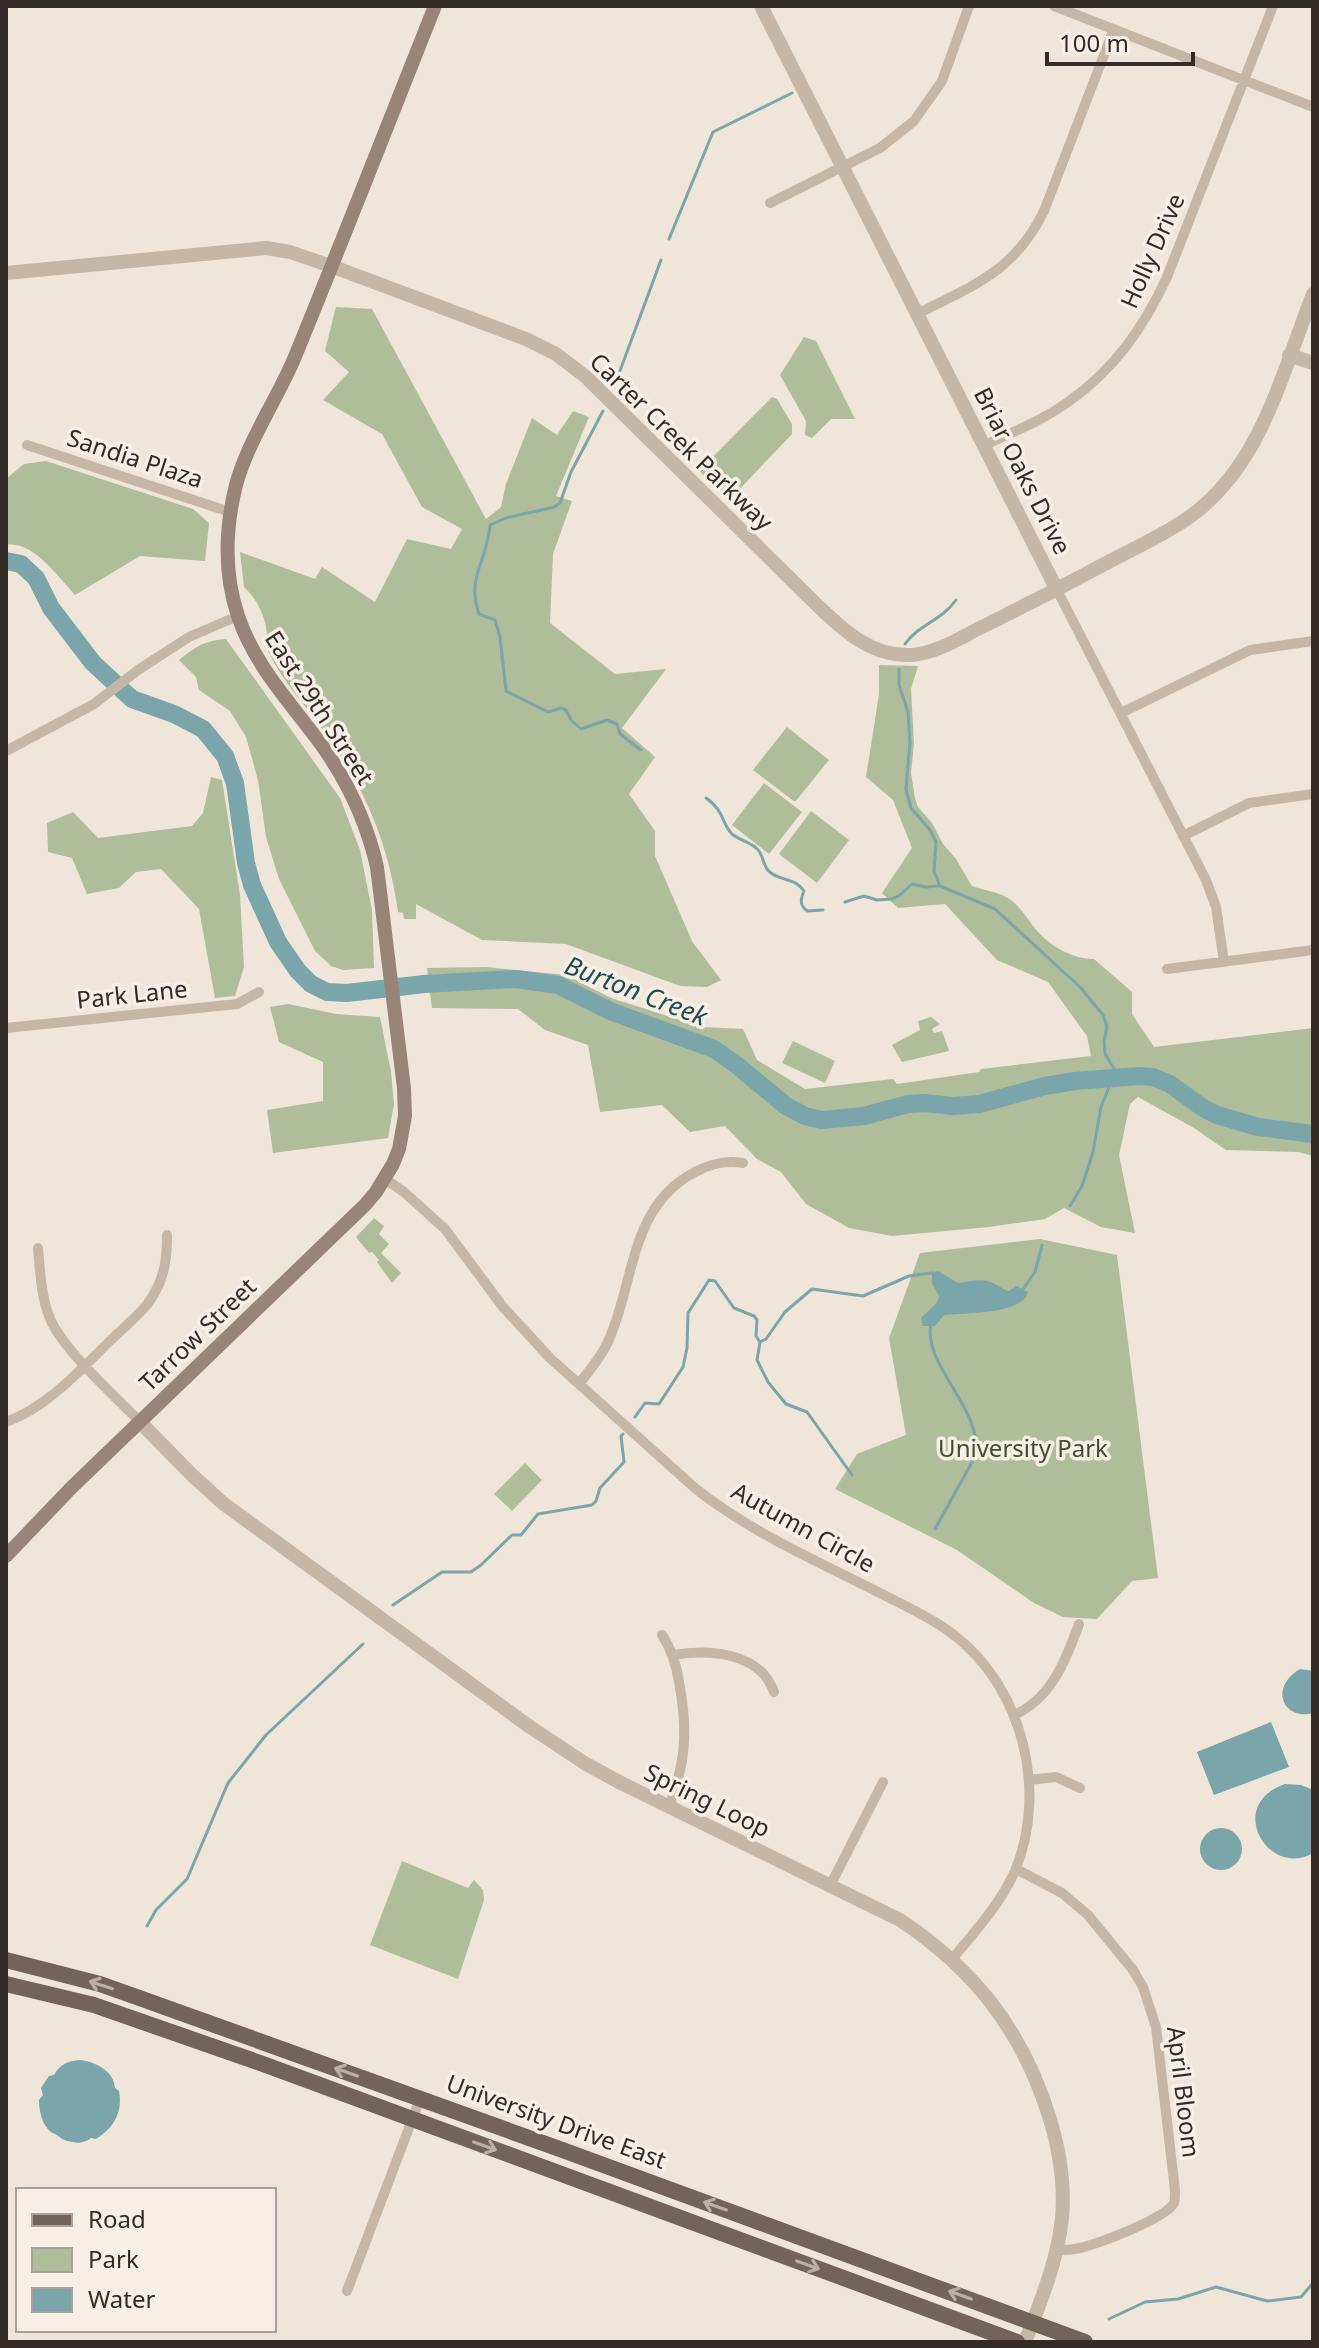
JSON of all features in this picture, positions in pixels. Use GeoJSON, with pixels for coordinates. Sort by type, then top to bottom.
{"type":"FeatureCollection","features":[{"type":"Feature","properties":{"kind":"main road","name":"East 29th Street"},"geometry":{"type":"LineString","coordinates":[[402,1135],[404,1088],[395,1013],[377,867],[364,821],[338,770],[261,664],[248,641],[231,592],[227,566],[230,512],[243,464],[293,361],[435,6]]}},
{"type":"Feature","properties":{"kind":"main road","name":"Tarrow Street"},"geometry":{"type":"LineString","coordinates":[[6,1556],[139,1421],[365,1205],[385,1179],[402,1135]]}},
{"type":"Feature","properties":{"kind":"main road","name":"University Drive East"},"geometry":{"type":"LineString","coordinates":[[6,1960],[100,1984],[1085,2342]]}},
{"type":"Feature","properties":{"kind":"main road","name":"University Drive East"},"geometry":{"type":"LineString","coordinates":[[8,1986],[94,2005],[210,2045],[1017,2342]]}},
{"type":"Feature","properties":{"kind":"main road"},"geometry":{"type":"LineString","coordinates":[[210,2045],[222,2044],[241,2034]]}},
{"type":"Feature","properties":{"kind":"main road"},"geometry":{"type":"LineString","coordinates":[[679,2218],[686,2195]]}},
{"type":"Feature","properties":{"kind":"street"},"geometry":{"type":"LineString","coordinates":[[770,203],[880,148],[914,121],[942,81],[969,6]]}},
{"type":"Feature","properties":{"kind":"street"},"geometry":{"type":"LineString","coordinates":[[1054,6],[1313,107]]}},
{"type":"Feature","properties":{"kind":"street","name":"Holly Drive"},"geometry":{"type":"LineString","coordinates":[[985,445],[1067,403],[1109,367],[1136,337],[1167,277],[1273,6]]}},
{"type":"Feature","properties":{"kind":"street","name":"Briar Oaks Drive"},"geometry":{"type":"LineString","coordinates":[[766,8],[842,166],[1206,880],[1216,907],[1224,962]]}},
{"type":"Feature","properties":{"kind":"street"},"geometry":{"type":"LineString","coordinates":[[917,314],[999,270],[1029,239],[1044,211],[1114,29]]}},
{"type":"Feature","properties":{"kind":"street","name":"Carter Creek Parkway"},"geometry":{"type":"LineString","coordinates":[[6,273],[266,248],[290,252],[331,266],[526,339],[570,364],[586,377],[839,626],[862,643],[913,655],[928,651],[1057,590],[1166,532],[1211,499],[1251,449],[1266,419],[1313,294]]}},
{"type":"Feature","properties":{"kind":"street"},"geometry":{"type":"LineString","coordinates":[[1289,355],[1313,363]]}},
{"type":"Feature","properties":{"kind":"street","name":"Sandia Plaza"},"geometry":{"type":"LineString","coordinates":[[27,445],[230,512]]}},
{"type":"Feature","properties":{"kind":"street"},"geometry":{"type":"LineString","coordinates":[[6,751],[94,704],[138,670],[189,637],[238,616]]}},
{"type":"Feature","properties":{"kind":"street"},"geometry":{"type":"LineString","coordinates":[[1121,713],[1250,650],[1313,641]]}},
{"type":"Feature","properties":{"kind":"street"},"geometry":{"type":"LineString","coordinates":[[1183,836],[1249,803],[1313,794]]}},
{"type":"Feature","properties":{"kind":"street"},"geometry":{"type":"LineString","coordinates":[[1167,969],[1313,950]]}},
{"type":"Feature","properties":{"kind":"street","name":"Park Lane"},"geometry":{"type":"LineString","coordinates":[[6,1028],[237,1004],[259,992]]}},
{"type":"Feature","properties":{"kind":"street"},"geometry":{"type":"LineString","coordinates":[[579,1384],[612,1334],[635,1248],[653,1211],[684,1178],[729,1160],[743,1163]]}},
{"type":"Feature","properties":{"kind":"street","name":"Autumn Circle"},"geometry":{"type":"LineString","coordinates":[[385,1179],[445,1229],[522,1329],[579,1384],[717,1505],[770,1539],[928,1618],[955,1635],[991,1674],[1022,1736],[1029,1780],[1027,1820],[1016,1869],[993,1910],[952,1959]]}},
{"type":"Feature","properties":{"kind":"street"},"geometry":{"type":"LineString","coordinates":[[6,1422],[40,1404],[85,1365],[153,1297],[167,1261],[167,1235]]}},
{"type":"Feature","properties":{"kind":"street"},"geometry":{"type":"LineString","coordinates":[[38,1248],[40,1281],[49,1317],[64,1342],[139,1421]]}},
{"type":"Feature","properties":{"kind":"street","name":"Spring Loop"},"geometry":{"type":"LineString","coordinates":[[139,1421],[192,1475],[255,1528],[530,1727],[586,1764],[900,1920],[952,1959],[981,1989],[1019,2043],[1041,2090],[1054,2131],[1062,2184],[1062,2220],[1055,2250],[1025,2342]]}},
{"type":"Feature","properties":{"kind":"street"},"geometry":{"type":"LineString","coordinates":[[1014,1715],[1035,1703],[1044,1693],[1065,1659],[1079,1624]]}},
{"type":"Feature","properties":{"kind":"street"},"geometry":{"type":"LineString","coordinates":[[662,1635],[673,1655],[682,1701],[685,1740],[681,1772],[669,1807]]}},
{"type":"Feature","properties":{"kind":"street"},"geometry":{"type":"LineString","coordinates":[[673,1655],[706,1652],[732,1656],[759,1669],[774,1692]]}},
{"type":"Feature","properties":{"kind":"street"},"geometry":{"type":"LineString","coordinates":[[1029,1780],[1056,1777],[1080,1788]]}},
{"type":"Feature","properties":{"kind":"street"},"geometry":{"type":"LineString","coordinates":[[830,1886],[883,1782]]}},
{"type":"Feature","properties":{"kind":"street","name":"April Bloom"},"geometry":{"type":"LineString","coordinates":[[1016,1869],[1062,1893],[1088,1915],[1143,1987],[1156,2027],[1175,2190],[1175,2201],[1157,2217],[1104,2240],[1076,2249],[1055,2250]]}},
{"type":"Feature","properties":{"kind":"street"},"geometry":{"type":"LineString","coordinates":[[347,2291],[420,2099]]}},
{"type":"Feature","properties":{"kind":"green space"},"geometry":{"type":"Polygon","coordinates":[[[336,307],[372,309],[486,519],[501,507],[506,484],[532,418],[557,435],[573,411],[589,417],[556,496],[572,501],[553,554],[550,623],[615,674],[666,669],[622,728],[655,757],[629,794],[655,831],[655,856],[692,941],[721,980],[707,987],[680,986],[566,944],[482,940],[416,904],[416,919],[404,919],[403,913],[398,912],[388,864],[373,818],[339,754],[269,653],[263,615],[244,587],[240,552],[315,579],[322,567],[375,602],[407,539],[451,549],[462,529],[422,507],[382,434],[323,400],[349,372],[325,351],[336,307]]]}},
{"type":"Feature","properties":{"kind":"green space"},"geometry":{"type":"Polygon","coordinates":[[[804,337],[816,341],[855,419],[831,419],[812,438],[805,435],[806,421],[780,375],[804,337]]]}},
{"type":"Feature","properties":{"kind":"green space"},"geometry":{"type":"Polygon","coordinates":[[[772,397],[777,399],[792,424],[792,434],[733,496],[727,498],[699,471],[772,397]]]}},
{"type":"Feature","properties":{"kind":"green space"},"geometry":{"type":"Polygon","coordinates":[[[46,461],[193,509],[209,523],[205,561],[140,556],[75,595],[35,554],[26,548],[6,545],[6,479],[24,464],[46,461]]]}},
{"type":"Feature","properties":{"kind":"green space"},"geometry":{"type":"Polygon","coordinates":[[[226,639],[340,798],[360,850],[372,910],[374,968],[343,970],[331,966],[315,951],[279,879],[266,837],[258,780],[246,737],[230,711],[199,690],[196,677],[179,660],[201,645],[226,639]]]}},
{"type":"Feature","properties":{"kind":"green space"},"geometry":{"type":"Polygon","coordinates":[[[879,665],[918,666],[911,689],[914,744],[911,773],[915,798],[972,886],[1008,898],[1050,943],[1071,954],[1094,959],[1132,992],[1132,1014],[1154,1047],[1313,1028],[1313,1156],[1298,1152],[1226,1150],[1138,1097],[1130,1104],[1119,1155],[1135,1233],[1101,1227],[1064,1208],[1045,1219],[892,1236],[849,1228],[806,1204],[781,1172],[757,1159],[725,1126],[690,1132],[662,1105],[600,1112],[588,1045],[545,1030],[518,1009],[432,1008],[427,968],[486,967],[566,975],[611,998],[702,1027],[743,1029],[757,1060],[805,1089],[893,1079],[897,1084],[979,1072],[981,1069],[1091,1056],[1087,1036],[1048,982],[997,960],[945,904],[898,908],[882,893],[912,848],[893,800],[866,777],[879,694],[879,665]]]}},
{"type":"Feature","properties":{"kind":"green space"},"geometry":{"type":"Polygon","coordinates":[[[787,727],[829,760],[795,802],[753,770],[787,727]]]}},
{"type":"Feature","properties":{"kind":"green space"},"geometry":{"type":"Polygon","coordinates":[[[211,777],[222,780],[240,895],[244,967],[235,996],[215,998],[199,909],[161,869],[136,872],[119,888],[87,894],[72,858],[48,852],[47,823],[73,812],[98,838],[192,826],[203,813],[211,777]]]}},
{"type":"Feature","properties":{"kind":"green space"},"geometry":{"type":"Polygon","coordinates":[[[764,783],[802,812],[769,854],[732,825],[764,783]]]}},
{"type":"Feature","properties":{"kind":"green space"},"geometry":{"type":"Polygon","coordinates":[[[811,811],[849,840],[817,883],[779,854],[811,811]]]}},
{"type":"Feature","properties":{"kind":"green space"},"geometry":{"type":"Polygon","coordinates":[[[288,1004],[336,1014],[380,1017],[394,1104],[388,1138],[273,1153],[267,1110],[323,1101],[323,1062],[279,1042],[270,1007],[288,1004]]]}},
{"type":"Feature","properties":{"kind":"green space"},"geometry":{"type":"Polygon","coordinates":[[[931,1017],[940,1024],[932,1029],[934,1033],[942,1031],[949,1051],[902,1062],[892,1045],[920,1030],[918,1021],[931,1017]]]}},
{"type":"Feature","properties":{"kind":"green space"},"geometry":{"type":"Polygon","coordinates":[[[793,1041],[835,1061],[825,1083],[782,1063],[793,1041]]]}},
{"type":"Feature","properties":{"kind":"green space"},"geometry":{"type":"Polygon","coordinates":[[[374,1218],[384,1226],[379,1234],[389,1244],[381,1253],[401,1273],[392,1283],[377,1262],[379,1260],[356,1237],[374,1218]]]}},
{"type":"Feature","properties":{"kind":"green space","name":"University Park"},"geometry":{"type":"Polygon","coordinates":[[[1040,1239],[1117,1255],[1158,1578],[1132,1581],[1097,1619],[1063,1617],[1034,1603],[957,1550],[835,1489],[857,1454],[906,1435],[889,1338],[920,1253],[1040,1239]]]}},
{"type":"Feature","properties":{"kind":"green space"},"geometry":{"type":"Polygon","coordinates":[[[525,1463],[542,1480],[512,1511],[494,1494],[525,1463]]]}},
{"type":"Feature","properties":{"kind":"green space"},"geometry":{"type":"Polygon","coordinates":[[[402,1861],[468,1888],[474,1880],[483,1890],[484,1900],[458,1979],[370,1945],[402,1861]]]}},
{"type":"Feature","properties":{"kind":"water"},"geometry":{"type":"Polygon","coordinates":[[[938,1271],[958,1283],[987,1281],[1009,1291],[1016,1286],[1028,1292],[1016,1305],[978,1313],[944,1315],[935,1326],[923,1326],[921,1318],[937,1303],[939,1296],[932,1283],[932,1273],[938,1271]]]}},
{"type":"Feature","properties":{"kind":"water"},"geometry":{"type":"Polygon","coordinates":[[[1300,1669],[1313,1671],[1313,1713],[1294,1712],[1284,1701],[1284,1685],[1300,1669]]]}},
{"type":"Feature","properties":{"kind":"water"},"geometry":{"type":"Polygon","coordinates":[[[1271,1722],[1289,1767],[1214,1795],[1197,1752],[1271,1722]]]}},
{"type":"Feature","properties":{"kind":"water"},"geometry":{"type":"Polygon","coordinates":[[[1285,1784],[1313,1790],[1313,1853],[1297,1858],[1281,1856],[1269,1848],[1255,1822],[1257,1807],[1267,1794],[1285,1784]]]}},
{"type":"Feature","properties":{"kind":"water"},"geometry":{"type":"Polygon","coordinates":[[[1221,1828],[1236,1834],[1242,1849],[1236,1864],[1221,1870],[1206,1864],[1200,1849],[1206,1834],[1221,1828]]]}},
{"type":"Feature","properties":{"kind":"water"},"geometry":{"type":"Polygon","coordinates":[[[80,2060],[98,2065],[108,2072],[120,2099],[116,2119],[108,2130],[96,2139],[77,2143],[62,2139],[45,2126],[39,2100],[43,2095],[41,2088],[49,2076],[65,2064],[80,2060]]]}},
{"type":"Feature","properties":{"kind":"waterway"},"geometry":{"type":"LineString","coordinates":[[669,239],[713,132],[792,93]]}},
{"type":"Feature","properties":{"kind":"waterway"},"geometry":{"type":"LineString","coordinates":[[614,387],[661,260]]}},
{"type":"Feature","properties":{"kind":"waterway"},"geometry":{"type":"LineString","coordinates":[[603,411],[571,472],[560,503],[490,525],[476,579],[476,601],[479,614],[495,620],[506,691],[548,712],[561,708],[566,710],[581,729],[607,720],[617,724],[620,734],[641,750]]}},
{"type":"Feature","properties":{"kind":"waterway","name":"Burton Creek"},"geometry":{"type":"LineString","coordinates":[[6,561],[21,564],[36,578],[51,608],[93,663],[132,699],[174,714],[203,729],[225,756],[235,783],[252,885],[278,942],[298,971],[311,984],[327,992],[516,979],[558,985],[610,1011],[714,1049],[786,1106],[805,1116],[822,1120],[864,1116],[908,1104],[979,1104],[1045,1086],[1139,1076],[1153,1077],[1170,1084],[1217,1115],[1258,1127],[1313,1134]]}},
{"type":"Feature","properties":{"kind":"waterway"},"geometry":{"type":"LineString","coordinates":[[905,644],[956,600]]}},
{"type":"Feature","properties":{"kind":"waterway"},"geometry":{"type":"LineString","coordinates":[[899,669],[899,685],[908,712],[910,742],[906,789],[911,808],[936,842],[934,871],[940,886],[995,909],[1080,987],[1103,1015],[1107,1027],[1105,1054],[1119,1077]]}},
{"type":"Feature","properties":{"kind":"waterway"},"geometry":{"type":"LineString","coordinates":[[706,798],[720,812],[732,834],[756,848],[768,871],[793,882],[804,891],[801,900],[807,911],[823,910]]}},
{"type":"Feature","properties":{"kind":"waterway"},"geometry":{"type":"LineString","coordinates":[[845,902],[864,896],[877,900],[892,899],[912,884],[938,886]]}},
{"type":"Feature","properties":{"kind":"waterway"},"geometry":{"type":"LineString","coordinates":[[1070,1206],[1082,1186],[1093,1152],[1101,1107],[1113,1077]]}},
{"type":"Feature","properties":{"kind":"waterway"},"geometry":{"type":"LineString","coordinates":[[1021,1292],[1035,1272],[1042,1245]]}},
{"type":"Feature","properties":{"kind":"waterway"},"geometry":{"type":"LineString","coordinates":[[760,1342],[766,1339],[785,1312],[812,1289],[863,1296],[909,1276],[935,1275]]}},
{"type":"Feature","properties":{"kind":"waterway"},"geometry":{"type":"LineString","coordinates":[[635,1417],[645,1403],[659,1404],[683,1367],[688,1313],[709,1280],[715,1281],[734,1308],[757,1320],[756,1336],[760,1342],[757,1360],[768,1382],[786,1404],[807,1412],[852,1475]]}},
{"type":"Feature","properties":{"kind":"waterway"},"geometry":{"type":"LineString","coordinates":[[931,1323],[935,1355],[970,1420],[976,1455],[935,1529]]}},
{"type":"Feature","properties":{"kind":"waterway"},"geometry":{"type":"LineString","coordinates":[[393,1605],[442,1572],[471,1572],[512,1535],[521,1535],[538,1514],[592,1505],[600,1488],[624,1462],[623,1434]]}},
{"type":"Feature","properties":{"kind":"waterway"},"geometry":{"type":"LineString","coordinates":[[147,1926],[156,1910],[187,1879],[228,1783],[266,1735],[363,1644]]}},
{"type":"Feature","properties":{"kind":"waterway"},"geometry":{"type":"LineString","coordinates":[[1109,2319],[1145,2302],[1178,2299],[1216,2287],[1267,2301],[1301,2297],[1313,2283]]}}]}
